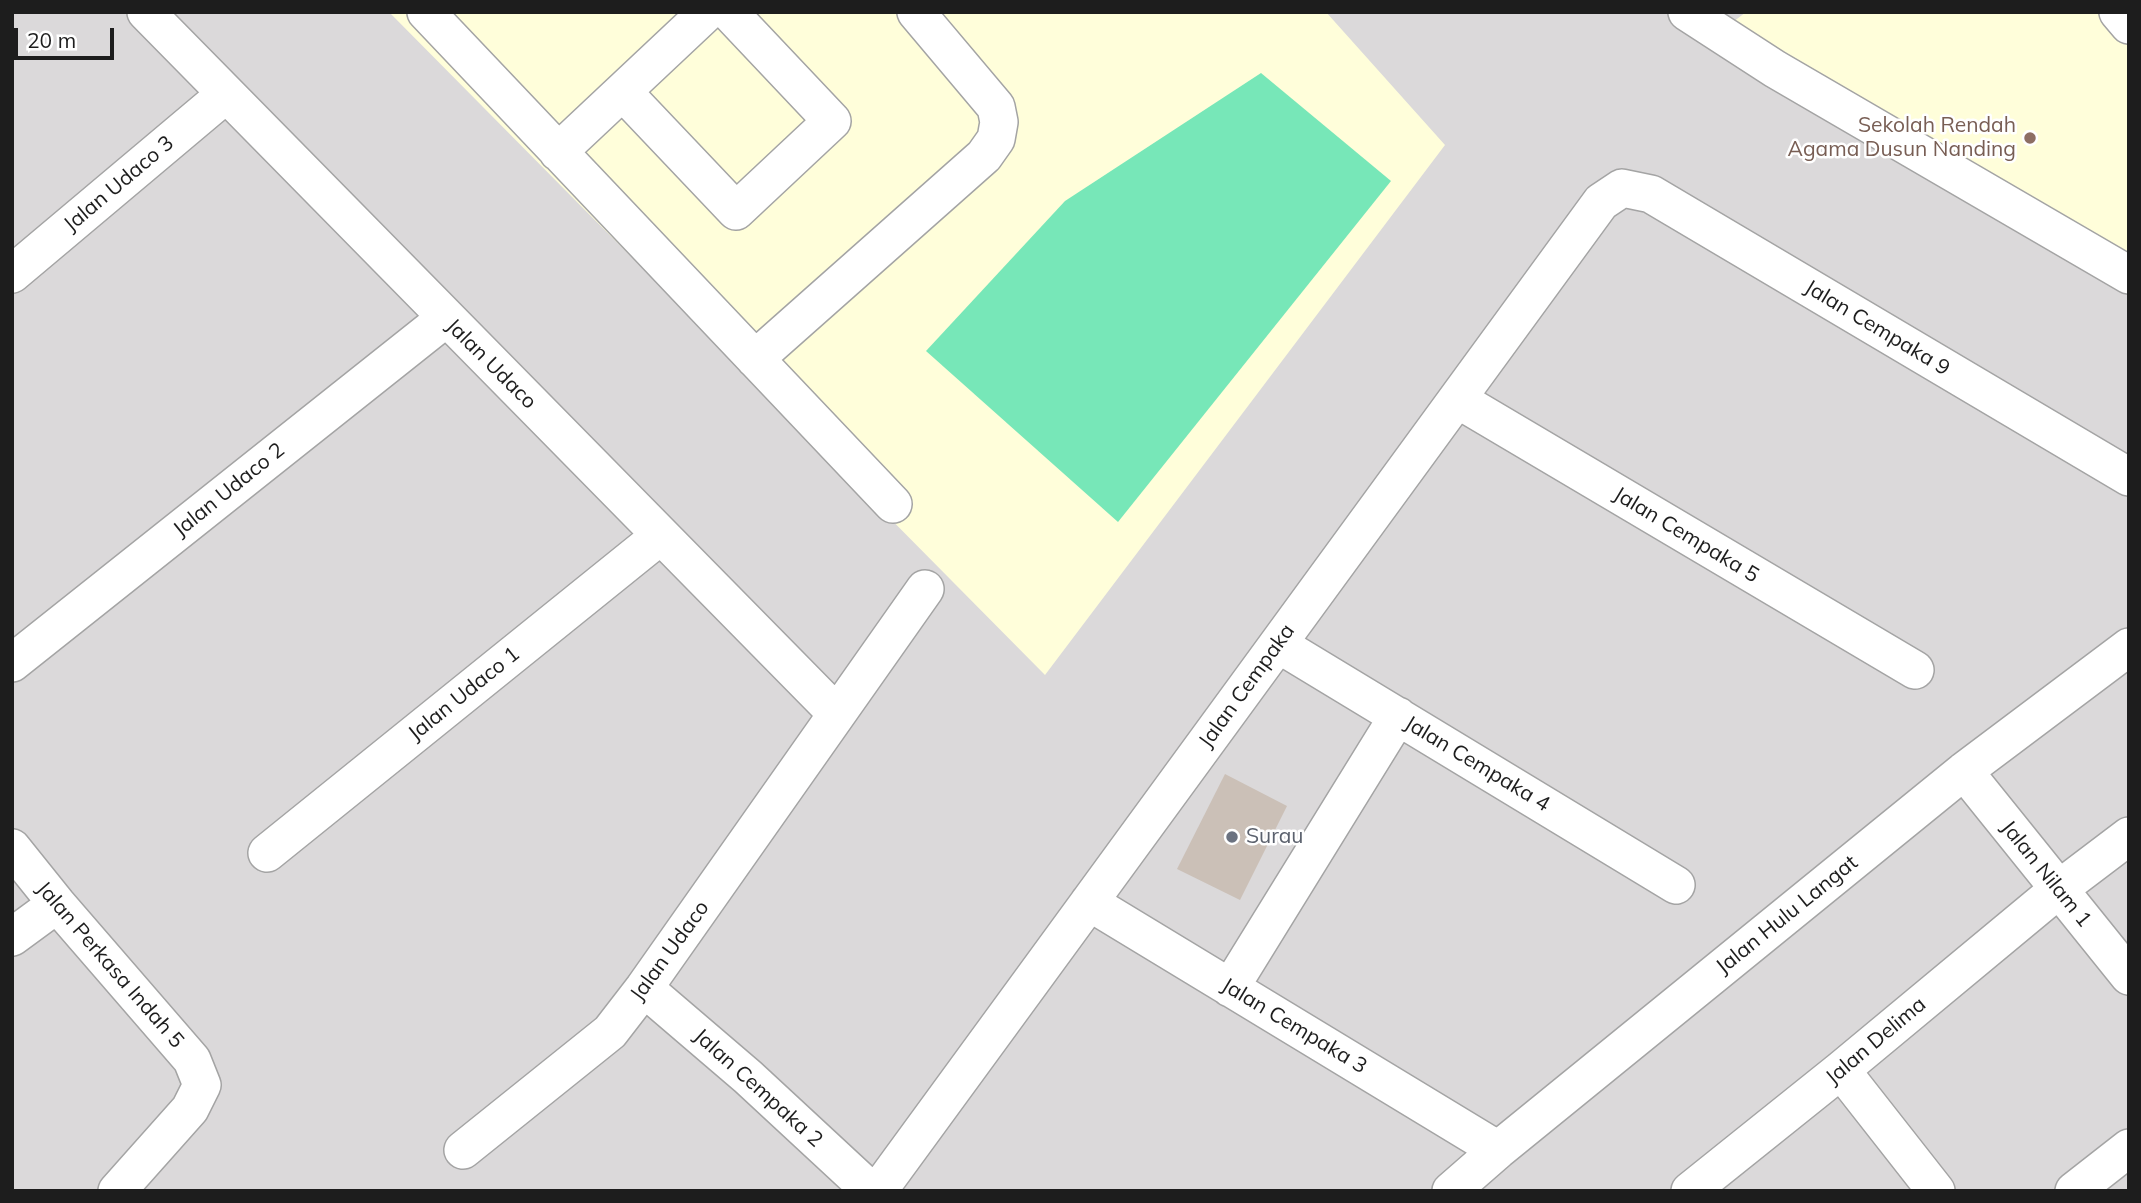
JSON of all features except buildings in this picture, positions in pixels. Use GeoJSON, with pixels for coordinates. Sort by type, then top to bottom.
{"type":"FeatureCollection","features":[{"type":"Feature","properties":{"kind":"street","name":"Jalan Udaco"},"geometry":{"type":"LineString","coordinates":[[146,12],[837,714]]}},
{"type":"Feature","properties":{"kind":"street"},"geometry":{"type":"LineString","coordinates":[[426,12],[893,504]]}},
{"type":"Feature","properties":{"kind":"street"},"geometry":{"type":"LineString","coordinates":[[558,152],[707,12]]}},
{"type":"Feature","properties":{"kind":"street"},"geometry":{"type":"LineString","coordinates":[[623,92],[736,211],[832,121],[729,12]]}},
{"type":"Feature","properties":{"kind":"street"},"geometry":{"type":"LineString","coordinates":[[755,359],[984,156],[996,139],[999,122],[996,107],[916,12]]}},
{"type":"Feature","properties":{"kind":"street"},"geometry":{"type":"LineString","coordinates":[[1687,12],[1775,69],[2129,275]]}},
{"type":"Feature","properties":{"kind":"street"},"geometry":{"type":"LineString","coordinates":[[2118,12],[2129,25]]}},
{"type":"Feature","properties":{"kind":"street","name":"Jalan Udaco 3"},"geometry":{"type":"LineString","coordinates":[[12,274],[226,94]]}},
{"type":"Feature","properties":{"kind":"street","name":"Jalan Cempaka"},"geometry":{"type":"LineString","coordinates":[[878,1191],[1601,202],[1622,188]]}},
{"type":"Feature","properties":{"kind":"street","name":"Jalan Cempaka 9"},"geometry":{"type":"LineString","coordinates":[[1622,188],[1651,194],[2129,477]]}},
{"type":"Feature","properties":{"kind":"street","name":"Jalan Udaco 2"},"geometry":{"type":"LineString","coordinates":[[12,663],[446,318]]}},
{"type":"Feature","properties":{"kind":"street","name":"Jalan Cempaka 5"},"geometry":{"type":"LineString","coordinates":[[1457,399],[1915,670]]}},
{"type":"Feature","properties":{"kind":"street","name":"Jalan Udaco 1"},"geometry":{"type":"LineString","coordinates":[[267,853],[660,536]]}},
{"type":"Feature","properties":{"kind":"street","name":"Jalan Udaco"},"geometry":{"type":"LineString","coordinates":[[463,1150],[610,1032],[644,988],[925,589]]}},
{"type":"Feature","properties":{"kind":"street","name":"Jalan Cempaka 4"},"geometry":{"type":"LineString","coordinates":[[1278,644],[1676,885]]}},
{"type":"Feature","properties":{"kind":"street","name":"Jalan Hulu Langat"},"geometry":{"type":"LineString","coordinates":[[1451,1191],[1964,771],[2129,647]]}},
{"type":"Feature","properties":{"kind":"street"},"geometry":{"type":"LineString","coordinates":[[1230,988],[1398,716]]}},
{"type":"Feature","properties":{"kind":"street","name":"Jalan Nilam 1"},"geometry":{"type":"LineString","coordinates":[[1964,771],[2129,976]]}},
{"type":"Feature","properties":{"kind":"street","name":"Jalan Delima"},"geometry":{"type":"LineString","coordinates":[[1690,1191],[2129,836]]}},
{"type":"Feature","properties":{"kind":"street","name":"Jalan Perkasa Indah 5"},"geometry":{"type":"LineString","coordinates":[[12,848],[192,1060],[202,1085],[190,1109],[117,1191]]}},
{"type":"Feature","properties":{"kind":"street","name":"Jalan Cempaka 3"},"geometry":{"type":"LineString","coordinates":[[1089,902],[1498,1150]]}},
{"type":"Feature","properties":{"kind":"street"},"geometry":{"type":"LineString","coordinates":[[12,937],[57,904]]}},
{"type":"Feature","properties":{"kind":"street","name":"Jalan Cempaka 2"},"geometry":{"type":"LineString","coordinates":[[644,988],[748,1077],[871,1191]]}},
{"type":"Feature","properties":{"kind":"street"},"geometry":{"type":"LineString","coordinates":[[1841,1070],[1936,1191]]}},
{"type":"Feature","properties":{"kind":"street"},"geometry":{"type":"LineString","coordinates":[[2074,1191],[2129,1148]]}},
{"type":"Feature","properties":{"kind":"shaded area"},"geometry":{"type":"Polygon","coordinates":[[[12,12],[2129,12],[2129,1191],[12,1191],[12,12]]]}},
{"type":"Feature","properties":{"kind":"shaded area"},"geometry":{"type":"Polygon","coordinates":[[[389,12],[1326,12],[1445,145],[1045,675],[389,12]]]}},
{"type":"Feature","properties":{"kind":"shaded area","name":"Sekolah Rendah Agama Dusun Nanding"},"geometry":{"type":"Polygon","coordinates":[[[1746,12],[2129,12],[2129,253],[1733,22],[1746,12]]]}},
{"type":"Feature","properties":{"kind":"green space"},"geometry":{"type":"Polygon","coordinates":[[[1261,73],[1391,181],[1118,522],[926,351],[1065,201],[1261,73]]]}},
{"type":"Feature","properties":{"kind":"place","name":"Sekolah Rendah Agama Dusun Nanding"},"geometry":{"type":"Point","coordinates":[2030,138]}},
{"type":"Feature","properties":{"kind":"place","name":"Surau"},"geometry":{"type":"Point","coordinates":[1232,837]}}]}
